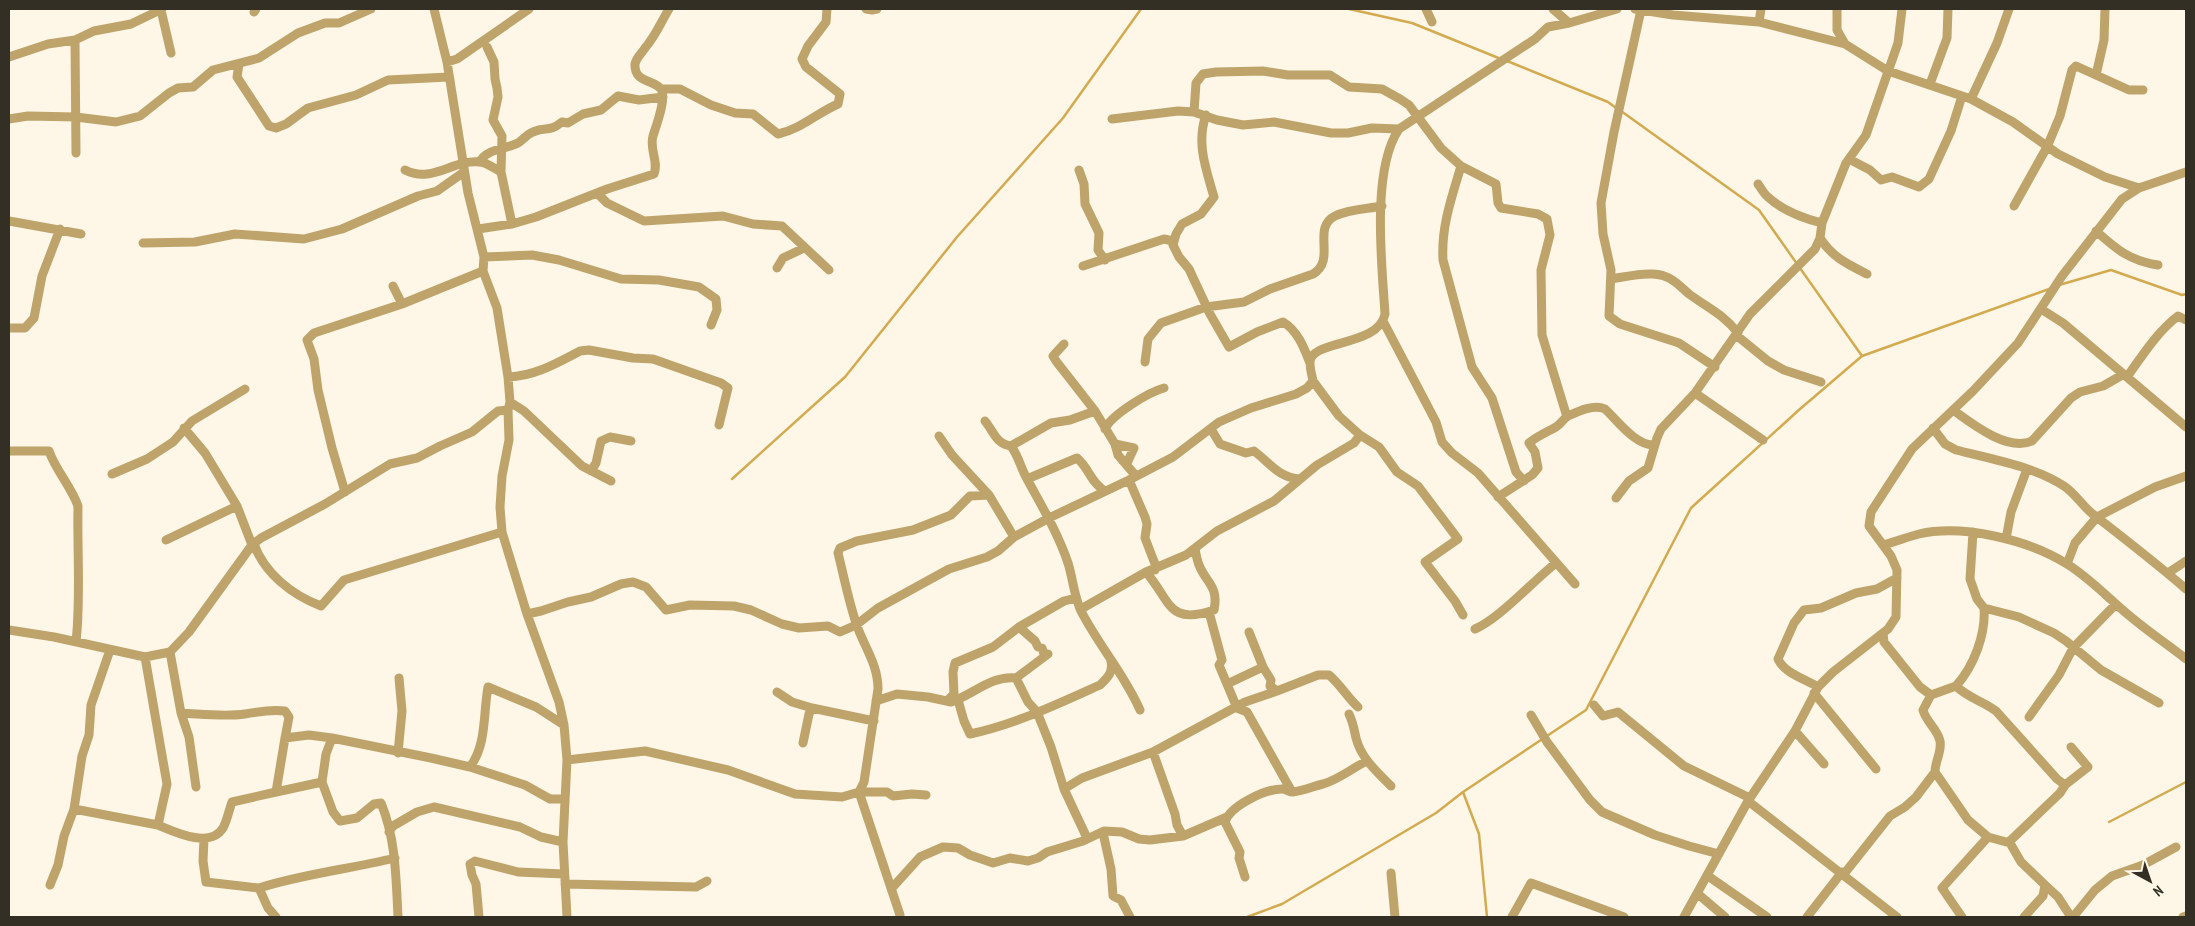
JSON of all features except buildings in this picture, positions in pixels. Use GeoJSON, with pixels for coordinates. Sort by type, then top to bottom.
{"type":"FeatureCollection","features":[{"type":"Feature","properties":{"kind":"street"},"geometry":{"type":"LineString","coordinates":[[9,56],[48,44],[75,40],[94,31],[132,24],[161,9],[171,53]]}},
{"type":"Feature","properties":{"kind":"street"},"geometry":{"type":"LineString","coordinates":[[9,119],[28,116],[76,117],[116,122],[140,116],[169,93],[178,88],[193,86],[213,70],[259,58],[298,33],[325,23],[339,23],[371,9]]}},
{"type":"Feature","properties":{"kind":"street"},"geometry":{"type":"LineString","coordinates":[[434,9],[447,62],[464,168],[484,257],[483,271],[497,308],[508,377],[509,440],[502,476],[500,507],[502,532],[526,614],[559,702],[564,725],[567,760],[562,842],[567,917]]}},
{"type":"Feature","properties":{"kind":"street"},"geometry":{"type":"LineString","coordinates":[[511,22],[516,9]]}},
{"type":"Feature","properties":{"kind":"street"},"geometry":{"type":"LineString","coordinates":[[447,62],[457,59],[529,9]]}},
{"type":"Feature","properties":{"kind":"street"},"geometry":{"type":"LineString","coordinates":[[662,93],[654,84],[646,82],[639,76],[635,67],[636,60],[647,46],[669,9]]}},
{"type":"Feature","properties":{"kind":"street"},"geometry":{"type":"LineString","coordinates":[[405,170],[423,176],[464,168],[480,162],[481,158],[491,152],[521,141],[531,132],[552,130],[562,122],[568,123],[583,114],[601,110],[618,96],[639,100],[680,89],[711,105],[735,113],[753,114],[778,134],[806,124],[820,112],[838,104],[840,94],[806,67],[802,59],[808,46],[826,22],[827,9]]}},
{"type":"Feature","properties":{"kind":"street"},"geometry":{"type":"LineString","coordinates":[[866,9],[877,9]]}},
{"type":"Feature","properties":{"kind":"street"},"geometry":{"type":"LineString","coordinates":[[1426,9],[1432,22]]}},
{"type":"Feature","properties":{"kind":"street"},"geometry":{"type":"LineString","coordinates":[[1553,9],[1569,23]]}},
{"type":"Feature","properties":{"kind":"street"},"geometry":{"type":"LineString","coordinates":[[1575,584],[1478,473],[1452,453],[1442,442],[1436,422],[1383,321],[1380,234],[1384,177],[1392,139],[1399,129],[1535,39],[1548,27],[1617,9]]}},
{"type":"Feature","properties":{"kind":"street"},"geometry":{"type":"LineString","coordinates":[[1714,367],[1679,343],[1612,320],[1609,316],[1611,279],[1601,203],[1638,9],[1759,22],[1845,44],[1888,71],[1967,97],[2013,122],[2058,154],[2105,177],[2138,188]]}},
{"type":"Feature","properties":{"kind":"street"},"geometry":{"type":"LineString","coordinates":[[1759,22],[1762,9]]}},
{"type":"Feature","properties":{"kind":"street"},"geometry":{"type":"LineString","coordinates":[[1837,9],[1837,30],[1845,44]]}},
{"type":"Feature","properties":{"kind":"street"},"geometry":{"type":"LineString","coordinates":[[1616,498],[1629,482],[1648,468],[1654,445],[1661,429],[1695,393],[1750,314],[1815,249],[1820,238],[1822,222],[1849,159],[1866,135],[1898,43],[1902,9]]}},
{"type":"Feature","properties":{"kind":"street"},"geometry":{"type":"LineString","coordinates":[[1930,84],[1947,38],[1948,9]]}},
{"type":"Feature","properties":{"kind":"street"},"geometry":{"type":"LineString","coordinates":[[1849,159],[1870,170],[1881,180],[1892,177],[1919,186],[1928,179],[1967,97],[1997,42],[2009,9]]}},
{"type":"Feature","properties":{"kind":"street"},"geometry":{"type":"LineString","coordinates":[[2096,75],[2104,40],[2105,9]]}},
{"type":"Feature","properties":{"kind":"street"},"geometry":{"type":"LineString","coordinates":[[75,40],[76,153]]}},
{"type":"Feature","properties":{"kind":"street"},"geometry":{"type":"LineString","coordinates":[[487,47],[494,62],[494,79],[497,88],[493,120],[502,136],[501,172],[512,224]]}},
{"type":"Feature","properties":{"kind":"street"},"geometry":{"type":"LineString","coordinates":[[239,64],[238,77],[269,126],[276,128],[286,124],[308,108],[356,95],[388,80],[449,76]]}},
{"type":"Feature","properties":{"kind":"street"},"geometry":{"type":"LineString","coordinates":[[2014,206],[2047,147],[2060,116],[2072,70],[2076,66],[2129,90],[2143,90]]}},
{"type":"Feature","properties":{"kind":"street"},"geometry":{"type":"LineString","coordinates":[[1194,112],[1196,83],[1204,74],[1216,72],[1263,71],[1288,75],[1330,75],[1348,87],[1382,90],[1408,105],[1416,118],[1441,148],[1461,166],[1496,184],[1498,203],[1502,208],[1538,214],[1547,219],[1550,235],[1541,270],[1542,335],[1567,417]]}},
{"type":"Feature","properties":{"kind":"street"},"geometry":{"type":"LineString","coordinates":[[478,229],[512,224],[536,217],[597,193],[654,174],[656,168],[653,137],[659,119],[662,93]]}},
{"type":"Feature","properties":{"kind":"street"},"geometry":{"type":"LineString","coordinates":[[1112,119],[1178,111],[1194,112],[1235,124],[1274,122],[1331,133],[1348,133],[1372,128],[1399,129]]}},
{"type":"Feature","properties":{"kind":"street"},"geometry":{"type":"LineString","coordinates":[[1206,115],[1201,139],[1214,197],[1201,214],[1182,224],[1173,242],[1179,257],[1194,278],[1206,307],[1229,347],[1283,322],[1291,326],[1310,363],[1312,381],[1339,416],[1360,435],[1379,447],[1397,472],[1418,486],[1458,539],[1424,562],[1455,601],[1462,615]]}},
{"type":"Feature","properties":{"kind":"street"},"geometry":{"type":"LineString","coordinates":[[480,162],[501,172]]}},
{"type":"Feature","properties":{"kind":"street"},"geometry":{"type":"LineString","coordinates":[[1461,166],[1448,206],[1442,242],[1443,260],[1472,367],[1492,398],[1516,472],[1524,480]]}},
{"type":"Feature","properties":{"kind":"street"},"geometry":{"type":"LineString","coordinates":[[142,243],[195,242],[235,234],[304,239],[327,234],[418,196],[430,194],[464,168]]}},
{"type":"Feature","properties":{"kind":"street"},"geometry":{"type":"LineString","coordinates":[[1079,170],[1084,184],[1085,204],[1099,233],[1098,250],[1105,260]]}},
{"type":"Feature","properties":{"kind":"street"},"geometry":{"type":"LineString","coordinates":[[1684,917],[1749,799],[1795,731],[1816,690],[1833,672],[1883,633],[1896,616],[1897,570],[1883,545],[1869,526],[1871,512],[1912,449],[1973,391],[2018,343],[2062,276],[2122,199],[2138,188],[2186,172]]}},
{"type":"Feature","properties":{"kind":"street"},"geometry":{"type":"LineString","coordinates":[[1758,184],[1766,196],[1791,213],[1822,222]]}},
{"type":"Feature","properties":{"kind":"street"},"geometry":{"type":"LineString","coordinates":[[597,193],[607,203],[644,221],[724,216],[753,224],[775,224],[782,226],[829,270]]}},
{"type":"Feature","properties":{"kind":"street"},"geometry":{"type":"LineString","coordinates":[[1145,362],[1148,339],[1161,323],[1206,307],[1244,302],[1270,289],[1313,274],[1318,271],[1323,262],[1325,249],[1323,231],[1325,224],[1334,216],[1344,212],[1382,206]]}},
{"type":"Feature","properties":{"kind":"street"},"geometry":{"type":"LineString","coordinates":[[9,221],[81,234]]}},
{"type":"Feature","properties":{"kind":"street"},"geometry":{"type":"LineString","coordinates":[[9,328],[25,328],[34,318],[42,276],[60,229]]}},
{"type":"Feature","properties":{"kind":"street"},"geometry":{"type":"LineString","coordinates":[[2096,231],[2120,252],[2142,263],[2158,265]]}},
{"type":"Feature","properties":{"kind":"street"},"geometry":{"type":"LineString","coordinates":[[1820,238],[1828,250],[1842,262],[1867,274]]}},
{"type":"Feature","properties":{"kind":"street"},"geometry":{"type":"LineString","coordinates":[[1083,266],[1164,239],[1173,242]]}},
{"type":"Feature","properties":{"kind":"street"},"geometry":{"type":"LineString","coordinates":[[777,268],[783,258],[804,248]]}},
{"type":"Feature","properties":{"kind":"street"},"geometry":{"type":"LineString","coordinates":[[484,257],[532,256],[559,260],[621,279],[659,280],[699,287],[716,298],[717,310],[710,325]]}},
{"type":"Feature","properties":{"kind":"street"},"geometry":{"type":"LineString","coordinates":[[345,492],[318,390],[314,359],[307,340],[314,334],[402,304],[483,271]]}},
{"type":"Feature","properties":{"kind":"street"},"geometry":{"type":"LineString","coordinates":[[1611,279],[1652,273],[1675,280],[1689,294],[1728,320],[1737,334],[1768,361],[1784,370],[1822,382]]}},
{"type":"Feature","properties":{"kind":"street"},"geometry":{"type":"LineString","coordinates":[[393,286],[402,304]]}},
{"type":"Feature","properties":{"kind":"street"},"geometry":{"type":"LineString","coordinates":[[2041,309],[2063,323],[2186,427]]}},
{"type":"Feature","properties":{"kind":"street"},"geometry":{"type":"LineString","coordinates":[[1953,410],[1968,421],[2005,442],[2025,444],[2032,441],[2071,398],[2080,392],[2103,386],[2126,376],[2173,320],[2178,316],[2186,320]]}},
{"type":"Feature","properties":{"kind":"street"},"geometry":{"type":"LineString","coordinates":[[1310,363],[1312,356],[1318,351],[1361,336],[1378,328],[1383,321]]}},
{"type":"Feature","properties":{"kind":"street"},"geometry":{"type":"LineString","coordinates":[[1064,344],[1053,356],[1095,411],[1115,444],[1118,455],[1126,463],[1132,478],[1145,517],[1145,538],[1155,564],[1150,571]]}},
{"type":"Feature","properties":{"kind":"street"},"geometry":{"type":"LineString","coordinates":[[508,377],[524,377],[580,351],[589,350],[633,358],[653,359],[721,383],[728,388],[719,425]]}},
{"type":"Feature","properties":{"kind":"street"},"geometry":{"type":"LineString","coordinates":[[526,614],[568,602],[591,598],[621,584],[633,582],[646,586],[666,610],[690,605],[734,606],[751,610],[782,624],[799,628],[828,626],[840,632],[856,624],[878,608],[948,569],[993,554],[1014,537],[1049,518],[1173,457],[1219,422],[1251,408],[1296,394],[1307,388],[1312,381]]}},
{"type":"Feature","properties":{"kind":"street"},"geometry":{"type":"LineString","coordinates":[[1105,430],[1108,423],[1136,401],[1164,388]]}},
{"type":"Feature","properties":{"kind":"street"},"geometry":{"type":"LineString","coordinates":[[112,474],[147,459],[172,442],[192,420],[245,389]]}},
{"type":"Feature","properties":{"kind":"street"},"geometry":{"type":"LineString","coordinates":[[1695,393],[1764,440]]}},
{"type":"Feature","properties":{"kind":"street"},"geometry":{"type":"LineString","coordinates":[[9,630],[145,657],[170,652],[189,632],[253,544],[390,464],[418,458],[472,432],[498,411],[509,406],[524,411],[582,466],[611,481]]}},
{"type":"Feature","properties":{"kind":"street"},"geometry":{"type":"LineString","coordinates":[[1498,497],[1538,468],[1536,452],[1529,443],[1537,436],[1558,426],[1567,417],[1592,407],[1599,407],[1605,410],[1642,442],[1647,445],[1654,445]]}},
{"type":"Feature","properties":{"kind":"street"},"geometry":{"type":"LineString","coordinates":[[985,421],[994,437],[1005,445],[1012,446],[1051,423],[1070,420],[1095,411]]}},
{"type":"Feature","properties":{"kind":"street"},"geometry":{"type":"LineString","coordinates":[[184,428],[205,453],[237,506],[259,558],[271,573],[310,602],[321,606],[344,580],[502,532]]}},
{"type":"Feature","properties":{"kind":"street"},"geometry":{"type":"LineString","coordinates":[[1933,428],[1945,444],[1956,450],[2027,470],[2064,486],[2097,517],[2186,589]]}},
{"type":"Feature","properties":{"kind":"street"},"geometry":{"type":"LineString","coordinates":[[1211,429],[1220,444],[1246,453],[1254,451],[1281,475],[1300,479]]}},
{"type":"Feature","properties":{"kind":"street"},"geometry":{"type":"LineString","coordinates":[[1080,609],[1194,549],[1216,531],[1274,500],[1317,465],[1354,443],[1360,435]]}},
{"type":"Feature","properties":{"kind":"street"},"geometry":{"type":"LineString","coordinates":[[939,436],[952,455],[988,496],[1014,537]]}},
{"type":"Feature","properties":{"kind":"street"},"geometry":{"type":"LineString","coordinates":[[591,471],[596,463],[601,441],[610,437],[631,441]]}},
{"type":"Feature","properties":{"kind":"street"},"geometry":{"type":"LineString","coordinates":[[1115,444],[1134,448],[1126,463]]}},
{"type":"Feature","properties":{"kind":"street"},"geometry":{"type":"LineString","coordinates":[[1012,446],[1019,457],[1027,479],[1049,518],[1068,563],[1080,609],[1134,695],[1140,710]]}},
{"type":"Feature","properties":{"kind":"street"},"geometry":{"type":"LineString","coordinates":[[9,451],[49,451],[54,466],[73,493],[78,506],[80,614],[76,642]]}},
{"type":"Feature","properties":{"kind":"street"},"geometry":{"type":"LineString","coordinates":[[1027,479],[1077,458],[1083,464],[1090,479],[1105,492]]}},
{"type":"Feature","properties":{"kind":"street"},"geometry":{"type":"LineString","coordinates":[[2006,539],[2012,512],[2027,470]]}},
{"type":"Feature","properties":{"kind":"street"},"geometry":{"type":"LineString","coordinates":[[2066,564],[2075,543],[2097,517],[2155,487],[2186,476]]}},
{"type":"Feature","properties":{"kind":"street"},"geometry":{"type":"LineString","coordinates":[[900,915],[859,792],[864,782],[878,689],[876,668],[856,624],[838,553],[840,548],[857,541],[913,530],[951,515],[970,496],[988,496]]}},
{"type":"Feature","properties":{"kind":"street"},"geometry":{"type":"LineString","coordinates":[[166,540],[237,506]]}},
{"type":"Feature","properties":{"kind":"street"},"geometry":{"type":"LineString","coordinates":[[1883,545],[1921,534],[1973,532],[2006,539],[2066,564],[2186,659]]}},
{"type":"Feature","properties":{"kind":"street"},"geometry":{"type":"LineString","coordinates":[[1973,532],[1970,579],[1977,599],[1984,608],[1985,622],[1980,642],[1965,676],[1956,686],[1930,695],[1923,710],[1926,720],[1936,730],[1940,741],[1940,754],[1935,763],[1935,772],[1968,820],[1988,837],[2010,844],[2021,862],[2058,898],[2072,917],[2096,890],[2112,876],[2142,865],[2176,847]]}},
{"type":"Feature","properties":{"kind":"street"},"geometry":{"type":"LineString","coordinates":[[1150,571],[1175,612],[1190,616],[1214,610],[1216,596],[1209,579],[1199,567],[1194,549]]}},
{"type":"Feature","properties":{"kind":"street"},"geometry":{"type":"LineString","coordinates":[[2168,573],[2186,561]]}},
{"type":"Feature","properties":{"kind":"street"},"geometry":{"type":"LineString","coordinates":[[1475,629],[1490,620],[1556,563]]}},
{"type":"Feature","properties":{"kind":"street"},"geometry":{"type":"LineString","coordinates":[[1876,769],[1816,690],[1792,673],[1778,659],[1794,623],[1804,610],[1821,608],[1856,593],[1877,588],[1897,578]]}},
{"type":"Feature","properties":{"kind":"street"},"geometry":{"type":"LineString","coordinates":[[948,700],[954,694],[953,672],[955,663],[993,646],[1019,627],[1064,601],[1076,598]]}},
{"type":"Feature","properties":{"kind":"street"},"geometry":{"type":"LineString","coordinates":[[2029,717],[2058,675],[2073,648],[2116,604]]}},
{"type":"Feature","properties":{"kind":"street"},"geometry":{"type":"LineString","coordinates":[[1984,608],[2019,617],[2054,633],[2101,670],[2159,704]]}},
{"type":"Feature","properties":{"kind":"street"},"geometry":{"type":"LineString","coordinates":[[1209,612],[1222,660],[1218,664],[1237,708],[1247,712],[1292,792]]}},
{"type":"Feature","properties":{"kind":"street"},"geometry":{"type":"LineString","coordinates":[[876,701],[897,694],[948,700],[951,702],[984,685],[1006,677],[1016,678],[1048,654],[1044,654],[1042,648],[1038,647],[1019,627]]}},
{"type":"Feature","properties":{"kind":"street"},"geometry":{"type":"LineString","coordinates":[[1249,632],[1263,667],[1271,680],[1270,686],[1277,691]]}},
{"type":"Feature","properties":{"kind":"street"},"geometry":{"type":"LineString","coordinates":[[1883,633],[1884,642],[1920,686],[1930,695]]}},
{"type":"Feature","properties":{"kind":"street"},"geometry":{"type":"LineString","coordinates":[[50,886],[58,866],[64,836],[74,809],[82,756],[89,734],[91,705],[110,650]]}},
{"type":"Feature","properties":{"kind":"street"},"geometry":{"type":"LineString","coordinates":[[170,652],[196,786]]}},
{"type":"Feature","properties":{"kind":"street"},"geometry":{"type":"LineString","coordinates":[[145,657],[167,784],[158,825]]}},
{"type":"Feature","properties":{"kind":"street"},"geometry":{"type":"LineString","coordinates":[[958,700],[970,734],[1019,721],[1100,685],[1111,674],[1111,661]]}},
{"type":"Feature","properties":{"kind":"street"},"geometry":{"type":"LineString","coordinates":[[1227,684],[1263,667]]}},
{"type":"Feature","properties":{"kind":"street"},"geometry":{"type":"LineString","coordinates":[[1064,789],[1082,778],[1153,752],[1245,702],[1318,675],[1328,675],[1358,707]]}},
{"type":"Feature","properties":{"kind":"street"},"geometry":{"type":"LineString","coordinates":[[398,753],[402,711],[399,678]]}},
{"type":"Feature","properties":{"kind":"street"},"geometry":{"type":"LineString","coordinates":[[1016,678],[1028,702],[1037,712],[1051,747],[1064,789],[1087,838]]}},
{"type":"Feature","properties":{"kind":"street"},"geometry":{"type":"LineString","coordinates":[[1956,686],[1964,694],[1989,705],[1996,711],[2057,779],[2065,785]]}},
{"type":"Feature","properties":{"kind":"street"},"geometry":{"type":"LineString","coordinates":[[470,767],[482,744],[484,706],[488,687],[536,707],[564,725]]}},
{"type":"Feature","properties":{"kind":"street"},"geometry":{"type":"LineString","coordinates":[[777,692],[792,702],[874,722]]}},
{"type":"Feature","properties":{"kind":"street"},"geometry":{"type":"LineString","coordinates":[[1594,705],[1603,716],[1618,712],[1684,766],[1749,799],[1898,917]]}},
{"type":"Feature","properties":{"kind":"street"},"geometry":{"type":"LineString","coordinates":[[803,743],[812,708]]}},
{"type":"Feature","properties":{"kind":"street"},"geometry":{"type":"LineString","coordinates":[[181,714],[244,714],[271,709],[285,711],[289,718],[276,792]]}},
{"type":"Feature","properties":{"kind":"street"},"geometry":{"type":"LineString","coordinates":[[1349,714],[1356,739],[1367,761],[1391,786]]}},
{"type":"Feature","properties":{"kind":"street"},"geometry":{"type":"LineString","coordinates":[[1531,715],[1546,742],[1590,800],[1602,812],[1655,835],[1719,854]]}},
{"type":"Feature","properties":{"kind":"street"},"geometry":{"type":"LineString","coordinates":[[1795,731],[1824,764]]}},
{"type":"Feature","properties":{"kind":"street"},"geometry":{"type":"LineString","coordinates":[[285,738],[309,735],[332,738],[470,767],[525,785],[550,799],[564,800]]}},
{"type":"Feature","properties":{"kind":"street"},"geometry":{"type":"LineString","coordinates":[[332,738],[326,754],[322,782],[333,812],[340,821],[357,818],[374,804],[381,803],[388,819],[395,858],[398,917]]}},
{"type":"Feature","properties":{"kind":"street"},"geometry":{"type":"LineString","coordinates":[[2010,844],[2011,840],[2060,793],[2065,785],[2088,768],[2071,747]]}},
{"type":"Feature","properties":{"kind":"street"},"geometry":{"type":"LineString","coordinates":[[567,760],[645,751],[728,770],[795,794],[842,797],[859,792],[887,792],[893,796],[926,795]]}},
{"type":"Feature","properties":{"kind":"street"},"geometry":{"type":"LineString","coordinates":[[1153,752],[1175,814],[1177,825],[1183,836]]}},
{"type":"Feature","properties":{"kind":"street"},"geometry":{"type":"LineString","coordinates":[[892,888],[920,857],[943,847],[958,848],[970,855],[993,863],[1010,858],[1028,861],[1104,832],[1122,832],[1139,839],[1150,840],[1183,836],[1227,817],[1241,802],[1249,801],[1262,793],[1282,789],[1292,792],[1325,783],[1343,776],[1356,766],[1367,761]]}},
{"type":"Feature","properties":{"kind":"street"},"geometry":{"type":"LineString","coordinates":[[1808,917],[1890,816],[1905,807],[1935,772]]}},
{"type":"Feature","properties":{"kind":"street"},"geometry":{"type":"LineString","coordinates":[[74,809],[158,825],[175,832],[204,839],[216,835],[223,828],[232,802],[322,782]]}},
{"type":"Feature","properties":{"kind":"street"},"geometry":{"type":"LineString","coordinates":[[389,832],[393,826],[418,812],[434,807],[520,827],[541,837],[562,842]]}},
{"type":"Feature","properties":{"kind":"street"},"geometry":{"type":"LineString","coordinates":[[1227,817],[1225,822],[1235,838],[1240,852],[1239,858],[1244,877]]}},
{"type":"Feature","properties":{"kind":"street"},"geometry":{"type":"LineString","coordinates":[[1103,833],[1111,869],[1113,896],[1120,900],[1130,917]]}},
{"type":"Feature","properties":{"kind":"street"},"geometry":{"type":"LineString","coordinates":[[1962,917],[1942,888],[1988,837]]}},
{"type":"Feature","properties":{"kind":"street"},"geometry":{"type":"LineString","coordinates":[[204,839],[203,860],[206,882],[259,888],[277,882],[357,868],[395,858]]}},
{"type":"Feature","properties":{"kind":"street"},"geometry":{"type":"LineString","coordinates":[[479,917],[476,884],[470,864],[475,861],[518,872],[564,874]]}},
{"type":"Feature","properties":{"kind":"street"},"geometry":{"type":"LineString","coordinates":[[1391,874],[1395,917]]}},
{"type":"Feature","properties":{"kind":"street"},"geometry":{"type":"LineString","coordinates":[[1708,876],[1767,917]]}},
{"type":"Feature","properties":{"kind":"street"},"geometry":{"type":"LineString","coordinates":[[565,884],[696,887],[707,880]]}},
{"type":"Feature","properties":{"kind":"street"},"geometry":{"type":"LineString","coordinates":[[1512,917],[1531,883],[1624,917]]}},
{"type":"Feature","properties":{"kind":"street"},"geometry":{"type":"LineString","coordinates":[[2024,917],[2043,896],[2045,885]]}},
{"type":"Feature","properties":{"kind":"street"},"geometry":{"type":"LineString","coordinates":[[259,888],[268,908],[276,917]]}},
{"type":"Feature","properties":{"kind":"street"},"geometry":{"type":"LineString","coordinates":[[1698,894],[1724,917]]}},
{"type":"Feature","properties":{"kind":"waterway"},"geometry":{"type":"LineString","coordinates":[[732,479],[845,377],[957,237],[1063,118],[1141,9]]}},
{"type":"Feature","properties":{"kind":"waterway"},"geometry":{"type":"LineString","coordinates":[[1349,9],[1412,23],[1501,59]]}},
{"type":"Feature","properties":{"kind":"waterway"},"geometry":{"type":"LineString","coordinates":[[1507,61],[1608,102],[1616,108]]}},
{"type":"Feature","properties":{"kind":"waterway"},"geometry":{"type":"LineString","coordinates":[[1621,111],[1759,210],[1862,356]]}},
{"type":"Feature","properties":{"kind":"waterway"},"geometry":{"type":"LineString","coordinates":[[2059,285],[2111,270],[2182,295],[2186,294]]}},
{"type":"Feature","properties":{"kind":"waterway"},"geometry":{"type":"LineString","coordinates":[[1247,917],[1282,904],[1436,813],[1463,792],[1586,710],[1691,508],[1800,409],[1862,356],[2052,288]]}},
{"type":"Feature","properties":{"kind":"waterway"},"geometry":{"type":"LineString","coordinates":[[2109,822],[2186,782]]}},
{"type":"Feature","properties":{"kind":"waterway"},"geometry":{"type":"LineString","coordinates":[[1463,792],[1479,834],[1487,917]]}}]}
